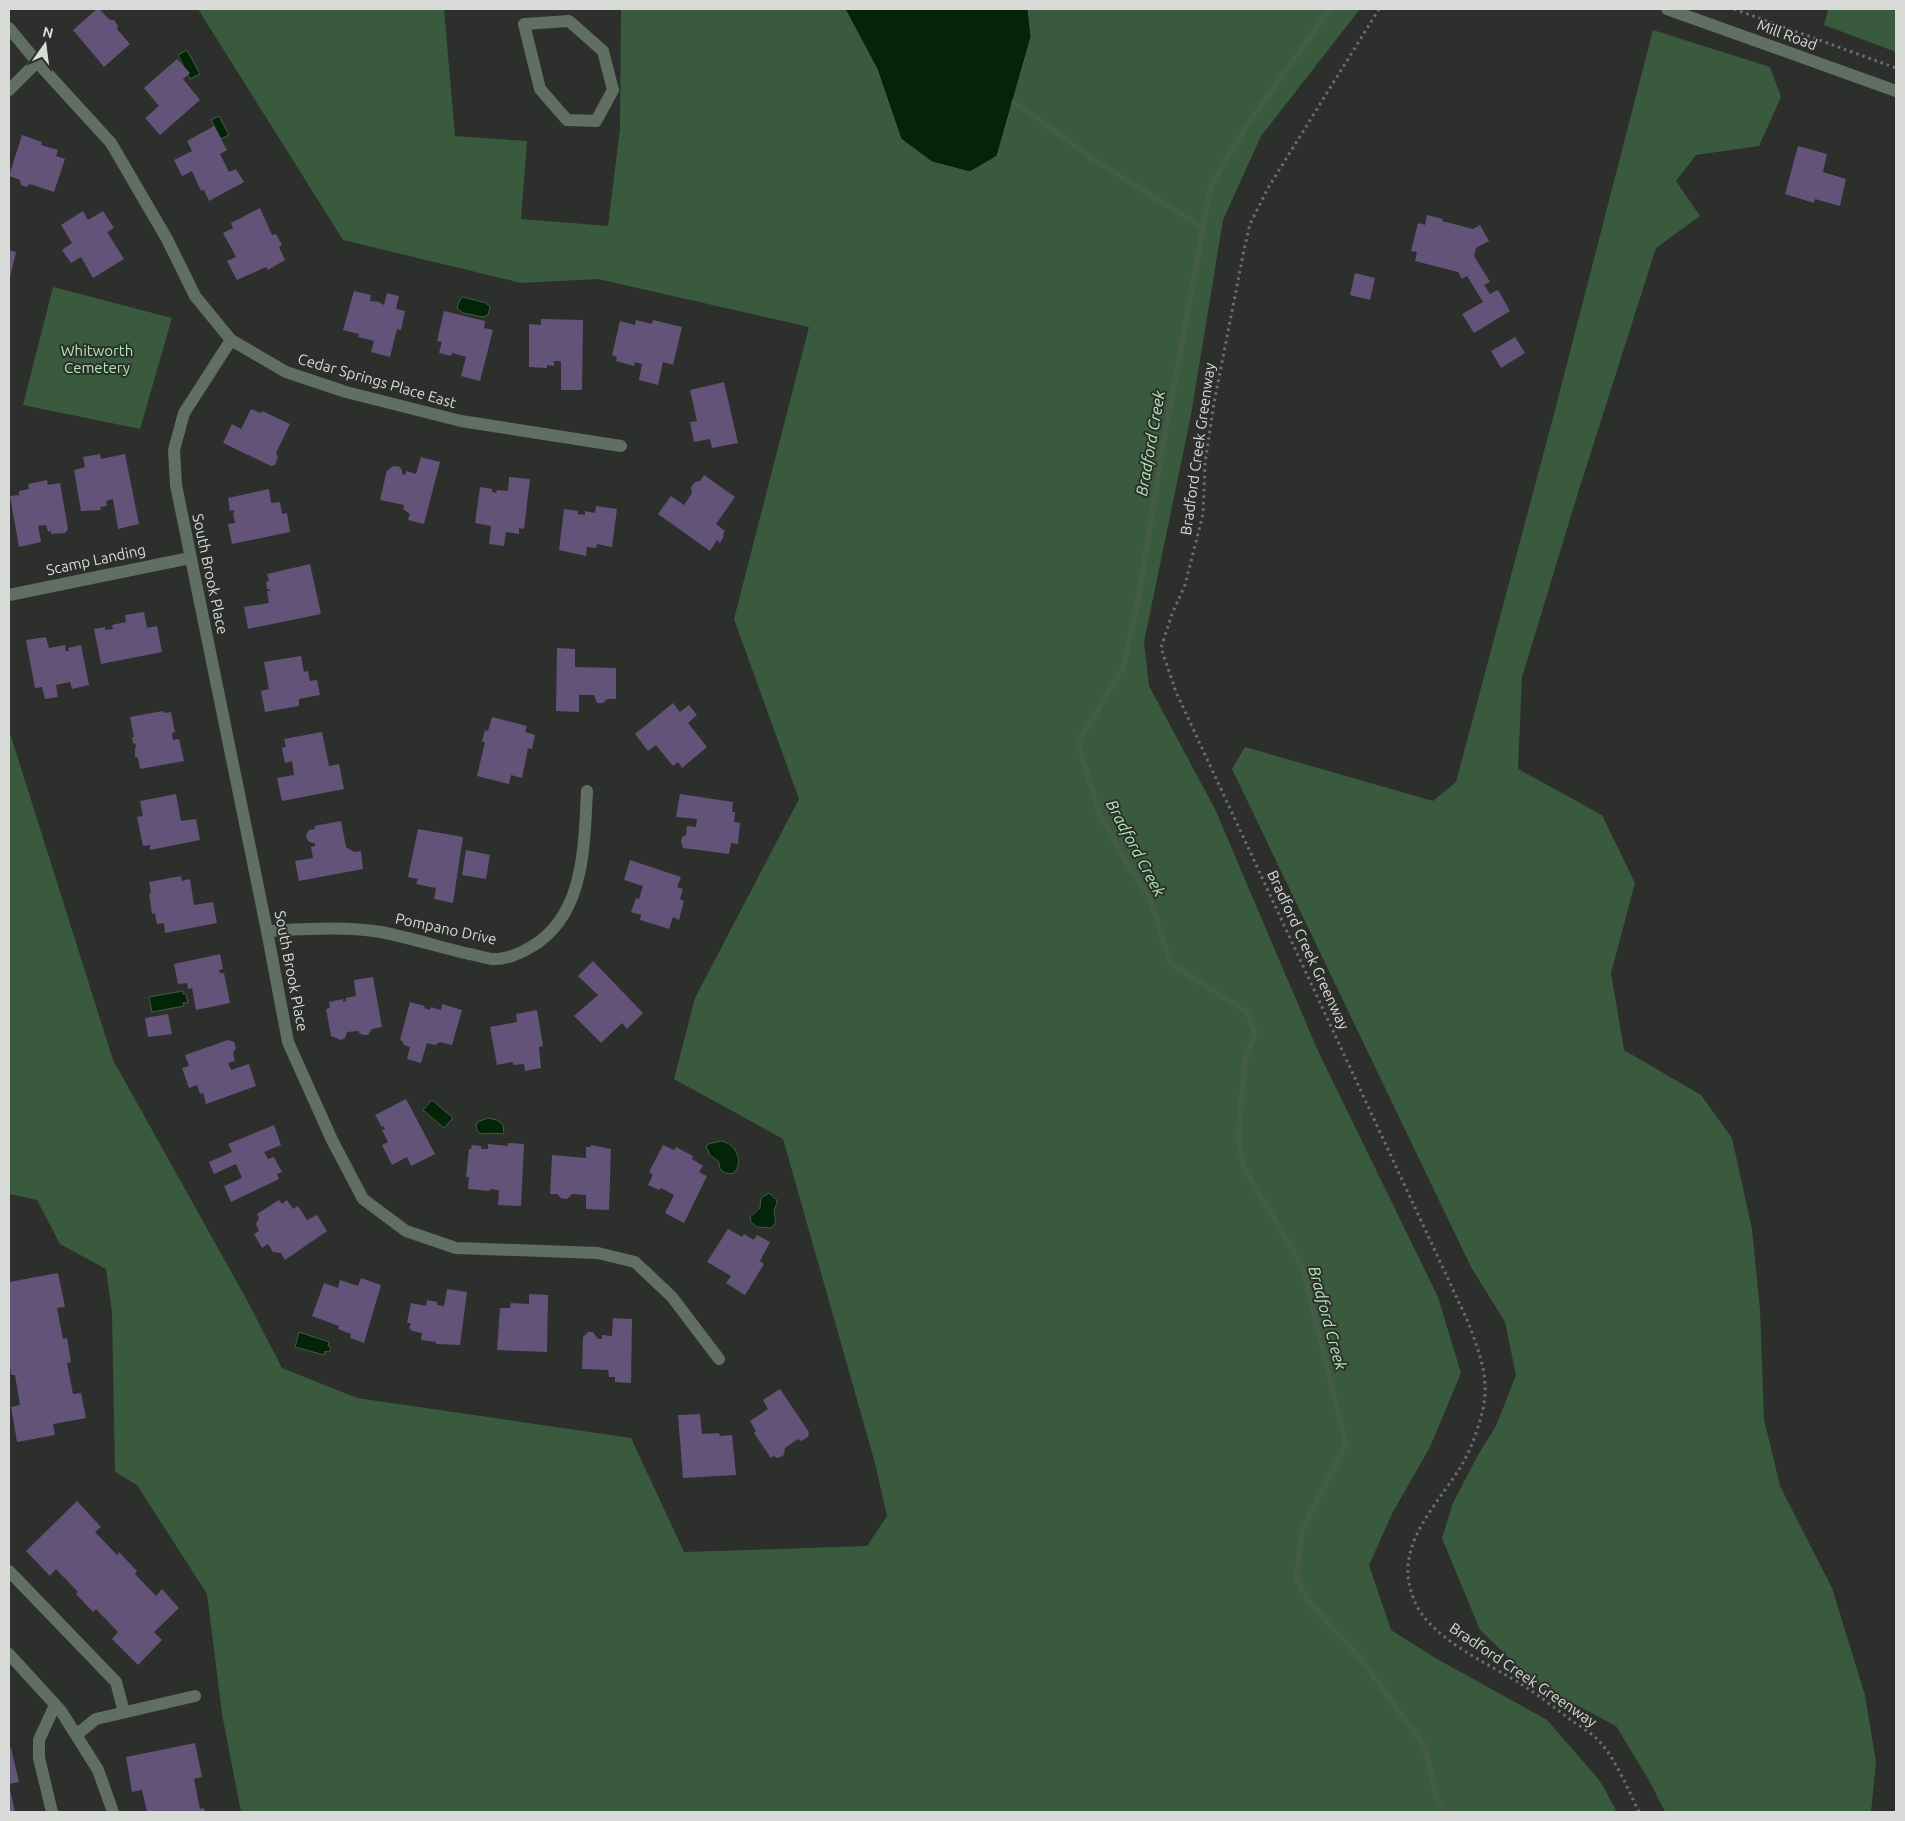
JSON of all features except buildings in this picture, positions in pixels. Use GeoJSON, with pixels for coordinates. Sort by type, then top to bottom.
{"type":"FeatureCollection","features":[{"type":"Feature","properties":{"kind":"street","name":"Mill Road"},"geometry":{"type":"LineString","coordinates":[[1666,9],[1896,91]]}},
{"type":"Feature","properties":{"kind":"street"},"geometry":{"type":"LineString","coordinates":[[569,22],[603,51],[613,90],[596,121],[567,120],[540,89],[524,24],[569,22]]}},
{"type":"Feature","properties":{"kind":"street","name":"Cedar Springs Place East"},"geometry":{"type":"LineString","coordinates":[[9,28],[111,144],[168,239],[195,296],[231,340],[286,372],[346,392],[461,421],[621,446]]}},
{"type":"Feature","properties":{"kind":"street"},"geometry":{"type":"LineString","coordinates":[[9,90],[37,62]]}},
{"type":"Feature","properties":{"kind":"street","name":"South Brook Place"},"geometry":{"type":"LineString","coordinates":[[231,340],[184,413],[174,450],[176,485],[268,931],[288,1042],[332,1140],[363,1199],[406,1231],[456,1248],[598,1253],[635,1262],[672,1297],[718,1359]]}},
{"type":"Feature","properties":{"kind":"street","name":"Scamp Landing"},"geometry":{"type":"LineString","coordinates":[[9,595],[190,558]]}},
{"type":"Feature","properties":{"kind":"street","name":"Pompano Drive"},"geometry":{"type":"LineString","coordinates":[[268,931],[320,928],[379,932],[493,959],[520,954],[540,942],[560,922],[573,898],[581,864],[586,791]]}},
{"type":"Feature","properties":{"kind":"street"},"geometry":{"type":"LineString","coordinates":[[9,1571],[116,1682],[124,1712]]}},
{"type":"Feature","properties":{"kind":"street"},"geometry":{"type":"LineString","coordinates":[[9,1654],[55,1705],[76,1735],[98,1770],[113,1812]]}},
{"type":"Feature","properties":{"kind":"street"},"geometry":{"type":"LineString","coordinates":[[76,1735],[96,1719],[195,1696]]}},
{"type":"Feature","properties":{"kind":"street"},"geometry":{"type":"LineString","coordinates":[[52,1812],[39,1758],[39,1740],[55,1705]]}},
{"type":"Feature","properties":{"kind":"path","name":"Bradford Creek Greenway"},"geometry":{"type":"LineString","coordinates":[[1379,9],[1268,188],[1250,224],[1214,403],[1205,463],[1203,514],[1185,585],[1172,614],[1161,648],[1176,692],[1468,1322],[1480,1359],[1485,1384],[1484,1404],[1476,1432],[1463,1462],[1422,1522],[1412,1544],[1408,1578],[1414,1602],[1424,1618],[1450,1642],[1524,1686],[1596,1738],[1618,1768],[1639,1812]]}},
{"type":"Feature","properties":{"kind":"path"},"geometry":{"type":"LineString","coordinates":[[1734,9],[1896,68]]}},
{"type":"Feature","properties":{"kind":"green space"},"geometry":{"type":"Polygon","coordinates":[[[198,9],[444,9],[455,136],[527,141],[521,219],[608,226],[620,129],[621,9],[1360,9],[1261,136],[1223,220],[1191,415],[1144,642],[1149,686],[1215,809],[1318,1051],[1438,1297],[1461,1373],[1430,1447],[1393,1512],[1369,1565],[1391,1630],[1437,1659],[1547,1720],[1600,1781],[1617,1812],[241,1812],[222,1714],[207,1594],[137,1485],[115,1472],[112,1313],[106,1269],[60,1244],[37,1200],[9,1194],[9,730],[113,1060],[248,1302],[282,1368],[357,1398],[631,1438],[684,1552],[867,1546],[887,1516],[875,1463],[783,1139],[674,1079],[695,998],[799,799],[734,619],[809,327],[598,279],[521,283],[343,240],[198,9]]]}},
{"type":"Feature","properties":{"kind":"green space"},"geometry":{"type":"Polygon","coordinates":[[[1825,9],[1896,9],[1896,52],[1824,25],[1828,10],[1825,9]]]}},
{"type":"Feature","properties":{"kind":"green space"},"geometry":{"type":"Polygon","coordinates":[[[1653,30],[1770,67],[1781,97],[1759,146],[1696,155],[1676,181],[1700,216],[1656,248],[1522,677],[1518,769],[1602,815],[1635,883],[1611,973],[1624,1050],[1701,1095],[1732,1138],[1752,1229],[1760,1310],[1764,1419],[1780,1486],[1832,1588],[1865,1695],[1876,1762],[1871,1812],[1665,1812],[1650,1782],[1616,1726],[1535,1683],[1480,1630],[1442,1538],[1453,1503],[1478,1455],[1496,1426],[1516,1375],[1505,1322],[1471,1267],[1232,769],[1245,747],[1433,801],[1456,782],[1653,30]]]}},
{"type":"Feature","properties":{"kind":"green space","name":"Whitworth Cemetery"},"geometry":{"type":"Polygon","coordinates":[[[53,287],[172,318],[140,429],[23,405],[53,287]]]}},
{"type":"Feature","properties":{"kind":"shaded area"},"geometry":{"type":"Polygon","coordinates":[[[845,9],[1028,9],[1031,37],[997,156],[970,172],[932,162],[901,139],[877,69],[845,9]]]}},
{"type":"Feature","properties":{"kind":"shaded area"},"geometry":{"type":"Polygon","coordinates":[[[187,50],[200,74],[190,79],[178,55],[187,50]]]}},
{"type":"Feature","properties":{"kind":"shaded area"},"geometry":{"type":"Polygon","coordinates":[[[219,116],[229,135],[221,139],[211,120],[219,116]]]}},
{"type":"Feature","properties":{"kind":"shaded area"},"geometry":{"type":"Polygon","coordinates":[[[463,297],[486,303],[490,307],[488,315],[483,317],[463,313],[457,308],[460,299],[463,297]]]}},
{"type":"Feature","properties":{"kind":"shaded area"},"geometry":{"type":"Polygon","coordinates":[[[183,991],[183,994],[186,994],[188,1003],[183,1003],[184,1006],[152,1012],[149,997],[183,991]]]}},
{"type":"Feature","properties":{"kind":"shaded area"},"geometry":{"type":"Polygon","coordinates":[[[432,1100],[453,1118],[444,1128],[423,1110],[432,1100]]]}},
{"type":"Feature","properties":{"kind":"shaded area"},"geometry":{"type":"Polygon","coordinates":[[[488,1118],[497,1120],[503,1125],[504,1134],[481,1134],[477,1131],[476,1124],[488,1118]]]}},
{"type":"Feature","properties":{"kind":"shaded area"},"geometry":{"type":"Polygon","coordinates":[[[721,1141],[731,1145],[737,1154],[738,1164],[734,1173],[725,1173],[721,1170],[719,1162],[709,1154],[706,1147],[708,1144],[721,1141]]]}},
{"type":"Feature","properties":{"kind":"shaded area"},"geometry":{"type":"Polygon","coordinates":[[[769,1193],[777,1200],[774,1213],[775,1222],[771,1228],[757,1227],[751,1222],[750,1217],[760,1208],[761,1198],[769,1193]]]}},
{"type":"Feature","properties":{"kind":"shaded area"},"geometry":{"type":"Polygon","coordinates":[[[299,1332],[329,1342],[328,1346],[331,1347],[329,1352],[325,1351],[324,1355],[295,1347],[299,1332]]]}},
{"type":"Feature","properties":{"kind":"waterway","name":"Bradford Creek"},"geometry":{"type":"LineString","coordinates":[[1330,9],[1247,125],[1211,185],[1164,440],[1137,606],[1123,667],[1078,743],[1099,813],[1125,860],[1150,899],[1171,964],[1247,1012],[1255,1034],[1245,1060],[1238,1136],[1244,1169],[1302,1266],[1346,1444],[1302,1531],[1296,1578],[1310,1603],[1360,1658],[1425,1747],[1437,1800],[1444,1812]]}},
{"type":"Feature","properties":{"kind":"waterway"},"geometry":{"type":"LineString","coordinates":[[1014,102],[1099,163],[1204,228]]}}]}
